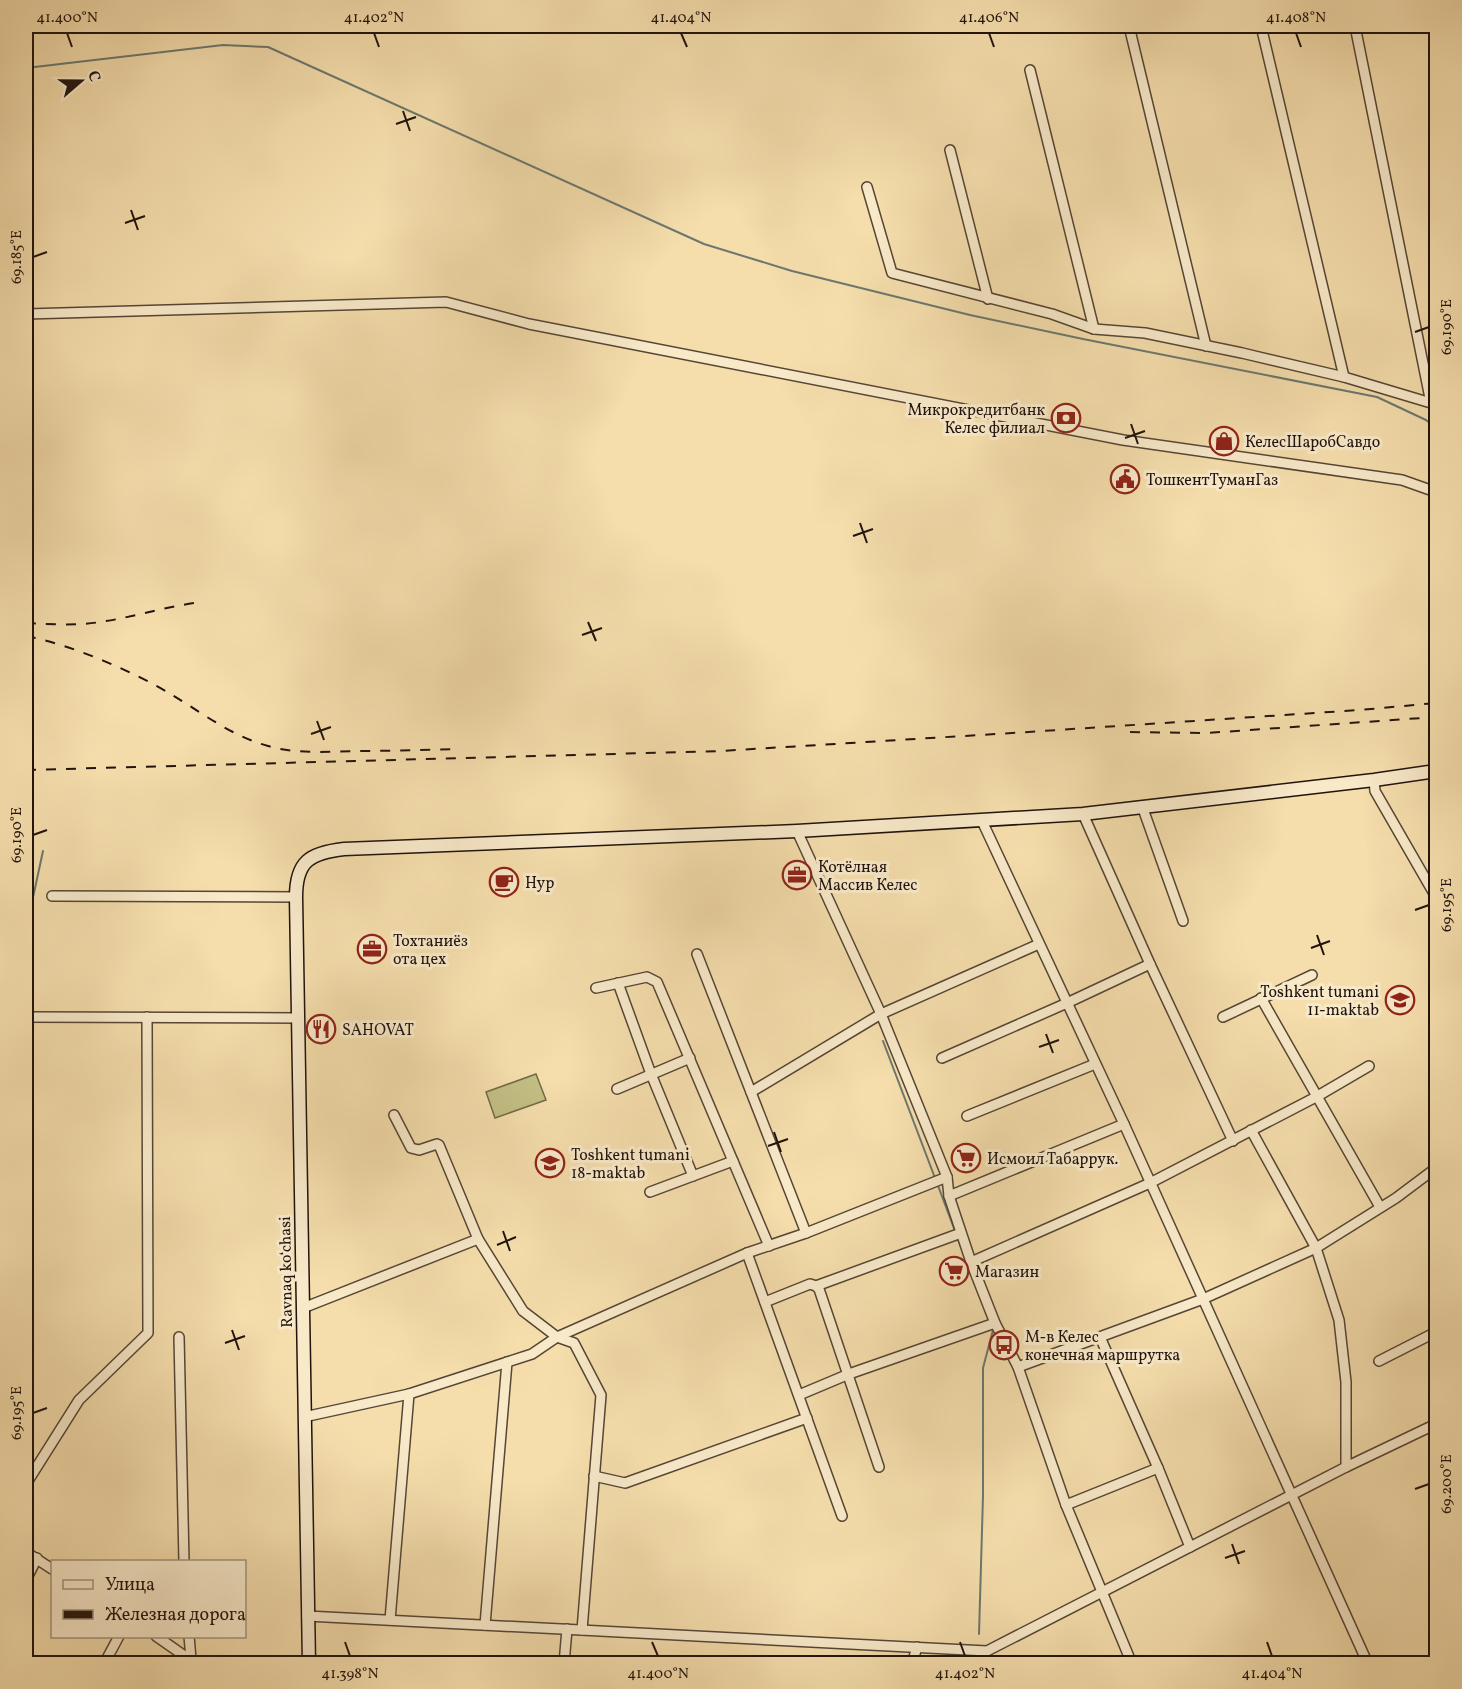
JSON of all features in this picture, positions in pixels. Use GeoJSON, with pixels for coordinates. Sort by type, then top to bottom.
{"type":"FeatureCollection","features":[{"type":"Feature","properties":{"kind":"street"},"geometry":{"type":"LineString","coordinates":[[1129,26],[1206,346]]}},
{"type":"Feature","properties":{"kind":"street"},"geometry":{"type":"LineString","coordinates":[[1261,26],[1344,377]]}},
{"type":"Feature","properties":{"kind":"street"},"geometry":{"type":"LineString","coordinates":[[867,187],[892,273],[1052,314],[1094,329],[1145,333],[1344,377],[1434,406],[1355,26]]}},
{"type":"Feature","properties":{"kind":"street"},"geometry":{"type":"LineString","coordinates":[[1030,70],[1094,329]]}},
{"type":"Feature","properties":{"kind":"street"},"geometry":{"type":"LineString","coordinates":[[950,150],[988,299]]}},
{"type":"Feature","properties":{"kind":"street"},"geometry":{"type":"LineString","coordinates":[[26,314],[446,302],[530,324],[1101,436],[1402,480],[1437,492]]}},
{"type":"Feature","properties":{"kind":"street"},"geometry":{"type":"LineString","coordinates":[[1132,1664],[1066,1505],[1018,1367],[995,1323],[971,1262],[949,1196],[947,1177],[881,1014],[797,831],[1083,814],[1437,771]]}},
{"type":"Feature","properties":{"kind":"street"},"geometry":{"type":"LineString","coordinates":[[1374,780],[1375,791],[1437,897]]}},
{"type":"Feature","properties":{"kind":"street"},"geometry":{"type":"LineString","coordinates":[[1142,806],[1183,921]]}},
{"type":"Feature","properties":{"kind":"street"},"geometry":{"type":"LineString","coordinates":[[1083,814],[1233,1141]]}},
{"type":"Feature","properties":{"kind":"street"},"geometry":{"type":"LineString","coordinates":[[982,821],[1124,1124],[1368,1664]]}},
{"type":"Feature","properties":{"kind":"street","name":"Ravnaq ko‘chasi"},"geometry":{"type":"LineString","coordinates":[[309,1664],[296,897],[296,880],[301,868],[310,859],[325,852],[344,849],[797,831]]}},
{"type":"Feature","properties":{"kind":"street"},"geometry":{"type":"LineString","coordinates":[[52,896],[296,897]]}},
{"type":"Feature","properties":{"kind":"street"},"geometry":{"type":"LineString","coordinates":[[751,1092],[881,1014],[1039,944]]}},
{"type":"Feature","properties":{"kind":"street"},"geometry":{"type":"LineString","coordinates":[[697,954],[806,1233]]}},
{"type":"Feature","properties":{"kind":"street"},"geometry":{"type":"LineString","coordinates":[[942,1058],[1150,964]]}},
{"type":"Feature","properties":{"kind":"street"},"geometry":{"type":"LineString","coordinates":[[1223,1017],[1312,975]]}},
{"type":"Feature","properties":{"kind":"street"},"geometry":{"type":"LineString","coordinates":[[596,988],[647,977],[657,982],[769,1246]]}},
{"type":"Feature","properties":{"kind":"street"},"geometry":{"type":"LineString","coordinates":[[618,983],[651,1074],[693,1176]]}},
{"type":"Feature","properties":{"kind":"street"},"geometry":{"type":"LineString","coordinates":[[1261,998],[1380,1208]]}},
{"type":"Feature","properties":{"kind":"street"},"geometry":{"type":"LineString","coordinates":[[26,1017],[298,1018]]}},
{"type":"Feature","properties":{"kind":"street"},"geometry":{"type":"LineString","coordinates":[[26,1482],[79,1400],[148,1333],[147,1017]]}},
{"type":"Feature","properties":{"kind":"street"},"geometry":{"type":"LineString","coordinates":[[617,1089],[690,1058]]}},
{"type":"Feature","properties":{"kind":"street"},"geometry":{"type":"LineString","coordinates":[[968,1116],[1095,1064]]}},
{"type":"Feature","properties":{"kind":"street"},"geometry":{"type":"LineString","coordinates":[[971,1262],[1150,1184],[1316,1097],[1369,1066]]}},
{"type":"Feature","properties":{"kind":"street"},"geometry":{"type":"LineString","coordinates":[[394,1115],[411,1148],[419,1150],[439,1145],[478,1239],[523,1311],[557,1336],[574,1343],[601,1395],[582,1630]]}},
{"type":"Feature","properties":{"kind":"street"},"geometry":{"type":"LineString","coordinates":[[949,1196],[1124,1124]]}},
{"type":"Feature","properties":{"kind":"street"},"geometry":{"type":"LineString","coordinates":[[1251,1130],[1316,1248],[1339,1320],[1346,1382],[1346,1467]]}},
{"type":"Feature","properties":{"kind":"street"},"geometry":{"type":"LineString","coordinates":[[650,1192],[733,1161]]}},
{"type":"Feature","properties":{"kind":"street"},"geometry":{"type":"LineString","coordinates":[[1018,1367],[1203,1299],[1316,1248],[1380,1208],[1437,1168]]}},
{"type":"Feature","properties":{"kind":"street"},"geometry":{"type":"LineString","coordinates":[[304,1417],[409,1394],[532,1354],[557,1336],[747,1253],[806,1233],[947,1177]]}},
{"type":"Feature","properties":{"kind":"street"},"geometry":{"type":"LineString","coordinates":[[765,1302],[810,1284],[816,1286],[962,1233]]}},
{"type":"Feature","properties":{"kind":"street"},"geometry":{"type":"LineString","coordinates":[[303,1308],[478,1239]]}},
{"type":"Feature","properties":{"kind":"street"},"geometry":{"type":"LineString","coordinates":[[747,1253],[842,1516]]}},
{"type":"Feature","properties":{"kind":"street"},"geometry":{"type":"LineString","coordinates":[[816,1286],[849,1374],[879,1467]]}},
{"type":"Feature","properties":{"kind":"street"},"geometry":{"type":"LineString","coordinates":[[799,1395],[849,1374],[995,1323]]}},
{"type":"Feature","properties":{"kind":"street"},"geometry":{"type":"LineString","coordinates":[[1379,1361],[1437,1332]]}},
{"type":"Feature","properties":{"kind":"street"},"geometry":{"type":"LineString","coordinates":[[179,1337],[184,1560]]}},
{"type":"Feature","properties":{"kind":"street"},"geometry":{"type":"LineString","coordinates":[[1100,1337],[1190,1547]]}},
{"type":"Feature","properties":{"kind":"street"},"geometry":{"type":"LineString","coordinates":[[26,1347],[26,1482]]}},
{"type":"Feature","properties":{"kind":"street"},"geometry":{"type":"LineString","coordinates":[[485,1625],[507,1362]]}},
{"type":"Feature","properties":{"kind":"street"},"geometry":{"type":"LineString","coordinates":[[390,1620],[409,1394]]}},
{"type":"Feature","properties":{"kind":"street"},"geometry":{"type":"LineString","coordinates":[[594,1476],[626,1483],[807,1418]]}},
{"type":"Feature","properties":{"kind":"street"},"geometry":{"type":"LineString","coordinates":[[307,1616],[987,1651],[1346,1467],[1437,1424]]}},
{"type":"Feature","properties":{"kind":"street"},"geometry":{"type":"LineString","coordinates":[[1066,1505],[1158,1468]]}},
{"type":"Feature","properties":{"kind":"street"},"geometry":{"type":"LineString","coordinates":[[26,1552],[51,1568]]}},
{"type":"Feature","properties":{"kind":"street"},"geometry":{"type":"LineString","coordinates":[[26,1580],[37,1558]]}},
{"type":"Feature","properties":{"kind":"street"},"geometry":{"type":"LineString","coordinates":[[564,1664],[567,1629]]}},
{"type":"Feature","properties":{"kind":"street"},"geometry":{"type":"LineString","coordinates":[[104,1664],[118,1638]]}},
{"type":"Feature","properties":{"kind":"street"},"geometry":{"type":"LineString","coordinates":[[159,1638],[193,1661]]}},
{"type":"Feature","properties":{"kind":"street"},"geometry":{"type":"LineString","coordinates":[[189,1638],[193,1661]]}},
{"type":"Feature","properties":{"kind":"street"},"geometry":{"type":"LineString","coordinates":[[912,1664],[917,1647]]}},
{"type":"Feature","properties":{"kind":"shaded area"},"geometry":{"type":"Polygon","coordinates":[[[536,1074],[546,1100],[495,1118],[486,1092],[536,1074]]]}},
{"type":"Feature","properties":{"kind":"waterway"},"geometry":{"type":"LineString","coordinates":[[26,68],[223,45],[268,47],[704,244],[792,271],[970,315],[1377,397],[1426,420],[1436,428]]}},
{"type":"Feature","properties":{"kind":"waterway"},"geometry":{"type":"LineString","coordinates":[[26,921],[43,851]]}},
{"type":"Feature","properties":{"kind":"waterway"},"geometry":{"type":"LineString","coordinates":[[883,1041],[935,1178]]}},
{"type":"Feature","properties":{"kind":"waterway"},"geometry":{"type":"LineString","coordinates":[[937,1183],[955,1231]]}},
{"type":"Feature","properties":{"kind":"waterway"},"geometry":{"type":"LineString","coordinates":[[957,1237],[964,1254]]}},
{"type":"Feature","properties":{"kind":"waterway"},"geometry":{"type":"LineString","coordinates":[[981,1299],[989,1321]]}},
{"type":"Feature","properties":{"kind":"waterway"},"geometry":{"type":"LineString","coordinates":[[979,1634],[983,1496],[983,1368],[993,1330],[991,1327]]}},
{"type":"Feature","properties":{"kind":"railway"},"geometry":{"type":"LineString","coordinates":[[26,623],[91,623],[202,602]]}},
{"type":"Feature","properties":{"kind":"railway"},"geometry":{"type":"LineString","coordinates":[[26,636],[80,651],[118,667],[169,693],[229,730],[268,746],[311,752],[459,749]]}},
{"type":"Feature","properties":{"kind":"railway"},"geometry":{"type":"LineString","coordinates":[[26,770],[721,751],[1360,710],[1436,703]]}},
{"type":"Feature","properties":{"kind":"railway"},"geometry":{"type":"LineString","coordinates":[[1130,732],[1207,733],[1436,717]]}},
{"type":"Feature","properties":{"kind":"place","name":"Микрокредитбанк Келес филиал"},"geometry":{"type":"Point","coordinates":[1066,418]}},
{"type":"Feature","properties":{"kind":"place","name":"КелесШаробСавдо"},"geometry":{"type":"Point","coordinates":[1224,441]}},
{"type":"Feature","properties":{"kind":"place","name":"ТошкентТуманГаз"},"geometry":{"type":"Point","coordinates":[1125,479]}},
{"type":"Feature","properties":{"kind":"place","name":"Котёлная Массив Келес"},"geometry":{"type":"Point","coordinates":[797,875]}},
{"type":"Feature","properties":{"kind":"place","name":"Нур"},"geometry":{"type":"Point","coordinates":[504,882]}},
{"type":"Feature","properties":{"kind":"place","name":"Тохтаниёз ота цех"},"geometry":{"type":"Point","coordinates":[372,949]}},
{"type":"Feature","properties":{"kind":"place","name":"Toshkent tumani 11-maktab"},"geometry":{"type":"Point","coordinates":[1400,1000]}},
{"type":"Feature","properties":{"kind":"place","name":"SAHOVAT"},"geometry":{"type":"Point","coordinates":[321,1029]}},
{"type":"Feature","properties":{"kind":"place","name":"Исмоил Табаррук."},"geometry":{"type":"Point","coordinates":[966,1158]}},
{"type":"Feature","properties":{"kind":"place","name":"Toshkent tumani 18-maktab"},"geometry":{"type":"Point","coordinates":[550,1163]}},
{"type":"Feature","properties":{"kind":"place","name":"Магазин"},"geometry":{"type":"Point","coordinates":[954,1271]}},
{"type":"Feature","properties":{"kind":"place","name":"М-в Келес конечная маршрутка"},"geometry":{"type":"Point","coordinates":[1004,1345]}}]}
